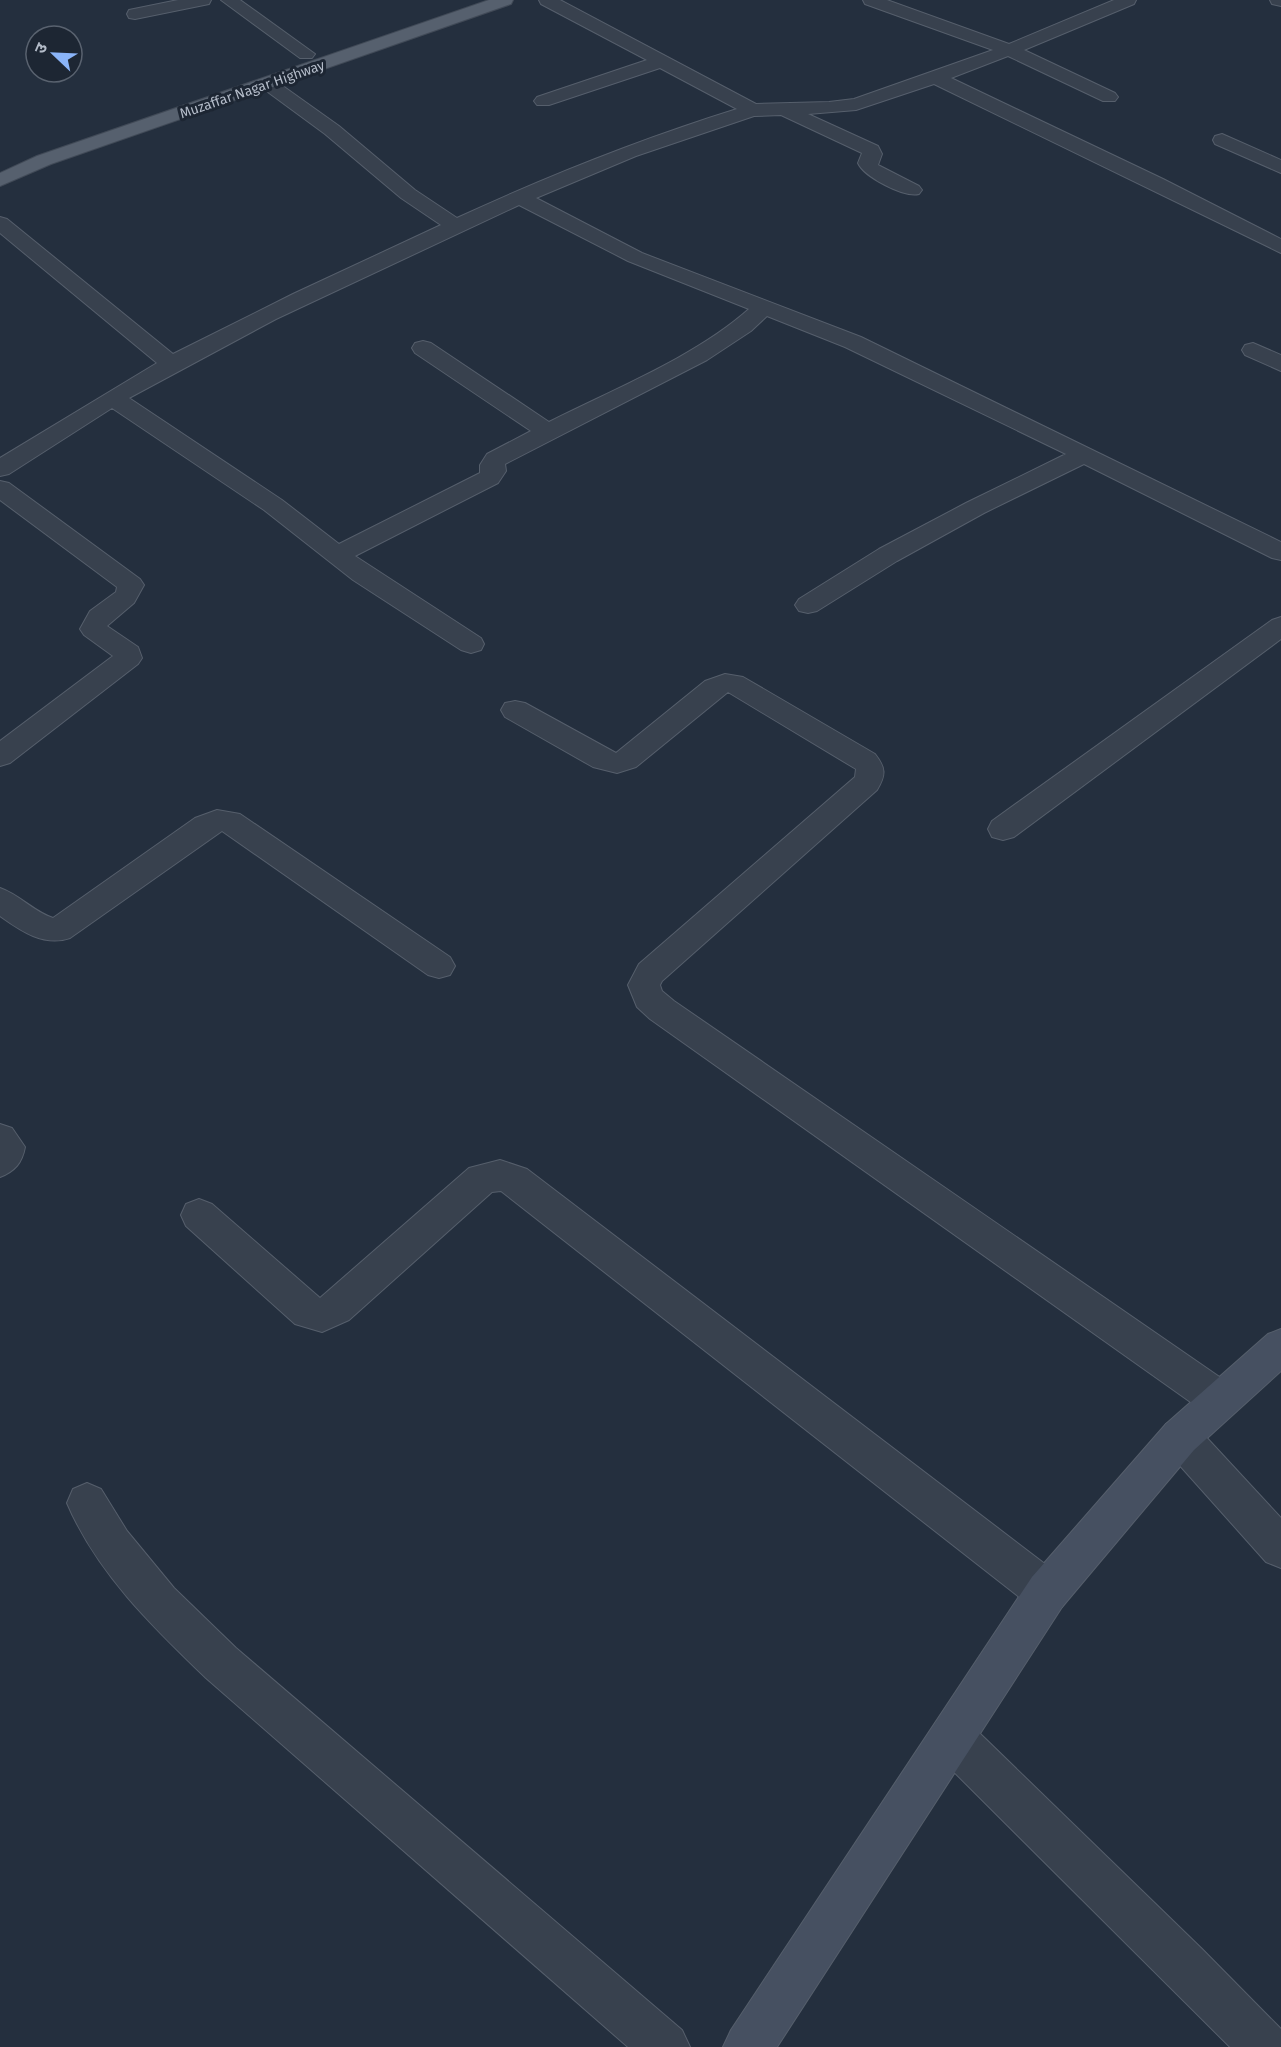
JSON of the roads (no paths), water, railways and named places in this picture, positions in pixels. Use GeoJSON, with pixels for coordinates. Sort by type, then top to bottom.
{"type":"FeatureCollection","features":[{"type":"Feature","properties":{"kind":"main road","name":"Muzaffar Nagar Highway"},"geometry":{"type":"LineString","coordinates":[[37,144],[462,0]]}},
{"type":"Feature","properties":{"kind":"main road","name":"Muzaffar Nagar Highway"},"geometry":{"type":"LineString","coordinates":[[0,180],[44,160],[506,0]]}},
{"type":"Feature","properties":{"kind":"street"},"geometry":{"type":"LineString","coordinates":[[135,14],[203,0]]}},
{"type":"Feature","properties":{"kind":"street"},"geometry":{"type":"LineString","coordinates":[[228,0],[306,54]]}},
{"type":"Feature","properties":{"kind":"street"},"geometry":{"type":"LineString","coordinates":[[547,0],[753,110]]}},
{"type":"Feature","properties":{"kind":"street"},"geometry":{"type":"LineString","coordinates":[[872,0],[1009,50],[1109,97]]}},
{"type":"Feature","properties":{"kind":"street"},"geometry":{"type":"LineString","coordinates":[[0,470],[171,364],[338,280],[519,197],[682,132],[753,110],[829,108],[856,104],[937,78],[1128,0]]}},
{"type":"Feature","properties":{"kind":"street"},"geometry":{"type":"LineString","coordinates":[[543,101],[662,61]]}},
{"type":"Feature","properties":{"kind":"street"},"geometry":{"type":"LineString","coordinates":[[937,78],[1146,178],[1281,247]]}},
{"type":"Feature","properties":{"kind":"street"},"geometry":{"type":"LineString","coordinates":[[267,83],[332,130],[408,194],[456,226]]}},
{"type":"Feature","properties":{"kind":"street"},"geometry":{"type":"LineString","coordinates":[[781,109],[871,150],[872,154],[868,163],[870,168],[912,190]]}},
{"type":"Feature","properties":{"kind":"street"},"geometry":{"type":"LineString","coordinates":[[1222,141],[1281,167]]}},
{"type":"Feature","properties":{"kind":"street"},"geometry":{"type":"LineString","coordinates":[[519,197],[635,257],[853,342],[1281,552]]}},
{"type":"Feature","properties":{"kind":"street"},"geometry":{"type":"LineString","coordinates":[[0,223],[171,364]]}},
{"type":"Feature","properties":{"kind":"street"},"geometry":{"type":"LineString","coordinates":[[337,555],[489,478],[494,471],[492,465],[496,459],[699,355],[743,326],[763,308]]}},
{"type":"Feature","properties":{"kind":"street"},"geometry":{"type":"LineString","coordinates":[[423,348],[548,432]]}},
{"type":"Feature","properties":{"kind":"street"},"geometry":{"type":"LineString","coordinates":[[1253,350],[1281,364]]}},
{"type":"Feature","properties":{"kind":"street"},"geometry":{"type":"LineString","coordinates":[[114,399],[273,505],[316,536],[362,574],[471,644]]}},
{"type":"Feature","properties":{"kind":"street"},"geometry":{"type":"LineString","coordinates":[[808,605],[888,555],[975,508],[1085,454]]}},
{"type":"Feature","properties":{"kind":"street"},"geometry":{"type":"LineString","coordinates":[[0,488],[131,585],[131,590],[125,597],[93,624],[93,629],[99,635],[124,649],[128,653],[128,658],[0,756]]}},
{"type":"Feature","properties":{"kind":"street"},"geometry":{"type":"LineString","coordinates":[[1003,829],[1281,626]]}},
{"type":"Feature","properties":{"kind":"street"},"geometry":{"type":"LineString","coordinates":[[514,710],[610,764],[619,763],[626,760],[715,687],[724,683],[733,683],[865,761],[871,768],[872,774],[867,783],[650,973],[644,985],[648,998],[1220,1400]]}},
{"type":"Feature","properties":{"kind":"street"},"geometry":{"type":"LineString","coordinates":[[0,900],[41,927],[59,930],[206,826],[215,820],[223,820],[229,821],[440,966]]}},
{"type":"Feature","properties":{"kind":"street"},"geometry":{"type":"LineString","coordinates":[[0,1137],[8,1147],[6,1155],[0,1162]]}},
{"type":"Feature","properties":{"kind":"street"},"geometry":{"type":"LineString","coordinates":[[199,1215],[308,1312],[318,1317],[336,1308],[482,1179],[500,1175],[514,1180],[1047,1593]]}},
{"type":"Feature","properties":{"kind":"street"},"geometry":{"type":"LineString","coordinates":[[748,2047],[1047,1593],[1180,1437],[1281,1346]]}},
{"type":"Feature","properties":{"kind":"street"},"geometry":{"type":"LineString","coordinates":[[1180,1437],[1281,1548]]}},
{"type":"Feature","properties":{"kind":"street"},"geometry":{"type":"LineString","coordinates":[[87,1503],[112,1545],[159,1603],[221,1663],[665,2047]]}},
{"type":"Feature","properties":{"kind":"street"},"geometry":{"type":"LineString","coordinates":[[952,1738],[1185,1966],[1264,2047]]}}]}
